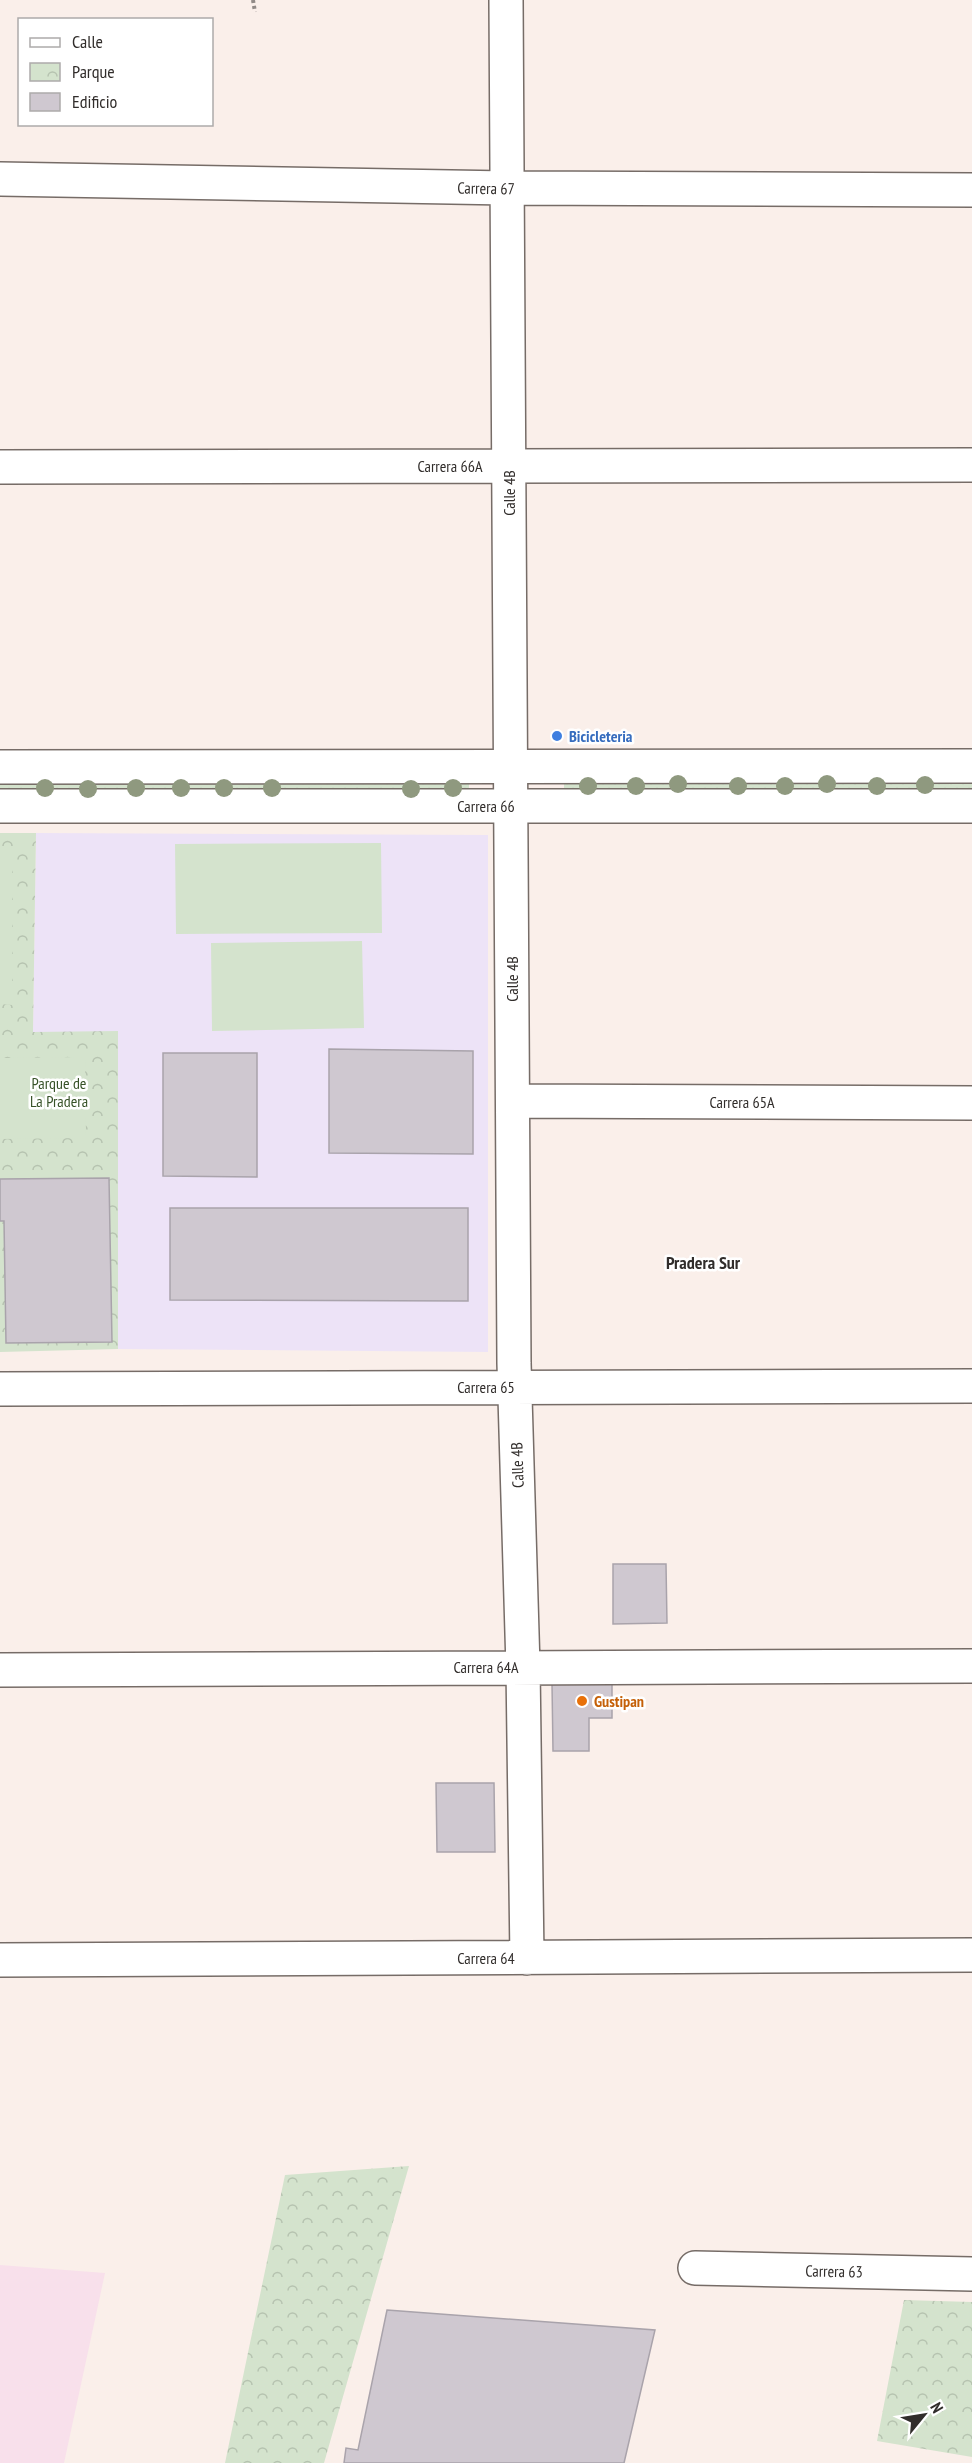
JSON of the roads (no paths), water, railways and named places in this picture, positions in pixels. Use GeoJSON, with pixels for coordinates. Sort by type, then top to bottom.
{"type":"FeatureCollection","features":[{"type":"Feature","properties":{"kind":"street","name":"Calle 4B"},"geometry":{"type":"LineString","coordinates":[[506,0],[515,1387],[523,1667],[527,1958]]}},
{"type":"Feature","properties":{"kind":"street","name":"Carrera 67"},"geometry":{"type":"LineString","coordinates":[[0,179],[507,188],[972,190]]}},
{"type":"Feature","properties":{"kind":"street","name":"Carrera 66A"},"geometry":{"type":"LineString","coordinates":[[0,467],[972,465]]}},
{"type":"Feature","properties":{"kind":"street"},"geometry":{"type":"LineString","coordinates":[[0,767],[972,766]]}},
{"type":"Feature","properties":{"kind":"street","name":"Carrera 66"},"geometry":{"type":"LineString","coordinates":[[0,806],[972,806]]}},
{"type":"Feature","properties":{"kind":"street","name":"Carrera 65A"},"geometry":{"type":"LineString","coordinates":[[513,1101],[972,1103]]}},
{"type":"Feature","properties":{"kind":"street","name":"Carrera 65"},"geometry":{"type":"LineString","coordinates":[[0,1389],[972,1386]]}},
{"type":"Feature","properties":{"kind":"street","name":"Carrera 64A"},"geometry":{"type":"LineString","coordinates":[[0,1670],[972,1666]]}},
{"type":"Feature","properties":{"kind":"street","name":"Carrera 64"},"geometry":{"type":"LineString","coordinates":[[0,1960],[972,1955]]}},
{"type":"Feature","properties":{"kind":"street","name":"Carrera 63"},"geometry":{"type":"LineString","coordinates":[[695,2268],[972,2274]]}},
{"type":"Feature","properties":{"kind":"place","name":"Bicicleteria"},"geometry":{"type":"Point","coordinates":[557,736]}},
{"type":"Feature","properties":{"kind":"place","name":"Gustipan"},"geometry":{"type":"Point","coordinates":[582,1701]}},
{"type":"Feature","properties":{"kind":"district","name":"Pradera Sur"},"geometry":{"type":"Point","coordinates":[703,1262]}},
{"type":"Feature","properties":{"kind":"park label","name":"Parque de La Pradera"},"geometry":{"type":"Point","coordinates":[59,1092]}}]}
